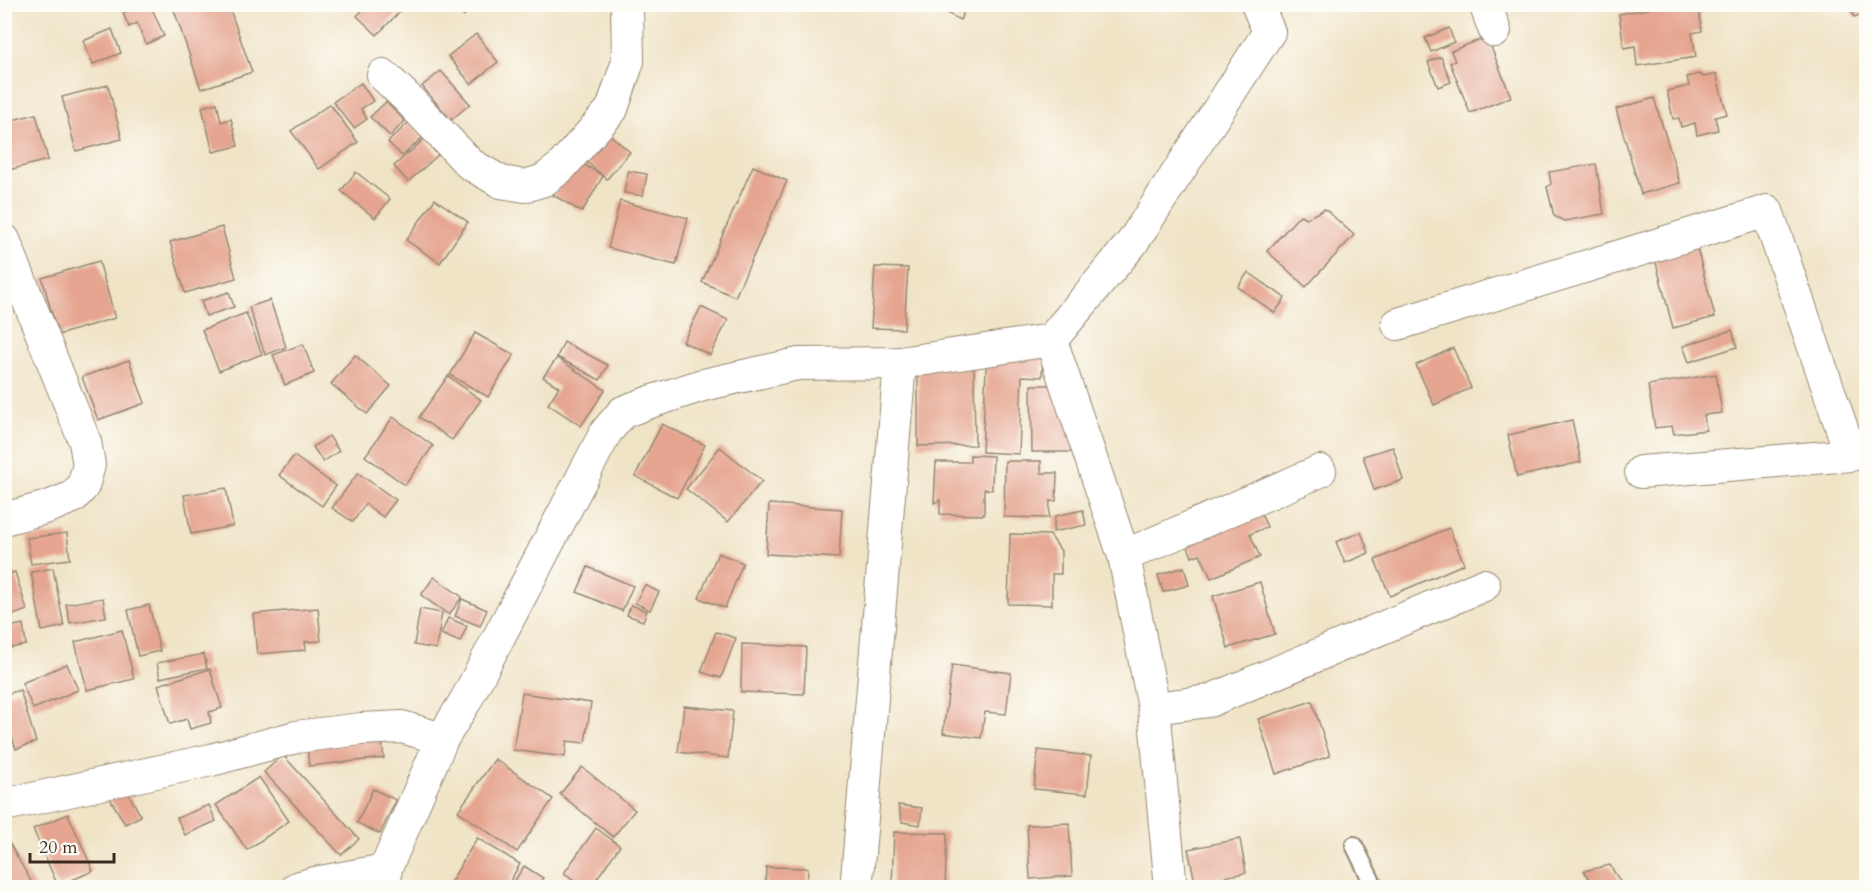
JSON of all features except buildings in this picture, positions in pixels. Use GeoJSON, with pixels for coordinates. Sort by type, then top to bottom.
{"type":"FeatureCollection","features":[{"type":"Feature","properties":{"kind":"street"},"geometry":{"type":"LineString","coordinates":[[383,75],[470,164],[501,182],[525,186],[544,180],[561,167],[612,109],[628,61],[627,4]]}},
{"type":"Feature","properties":{"kind":"street"},"geometry":{"type":"LineString","coordinates":[[297,888],[315,883],[386,879],[442,739],[466,699],[606,432],[623,412],[703,385],[798,364],[900,363],[1051,340],[1132,243],[1269,32],[1257,4]]}},
{"type":"Feature","properties":{"kind":"street"},"geometry":{"type":"LineString","coordinates":[[1398,324],[1767,211],[1851,455],[1641,472]]}},
{"type":"Feature","properties":{"kind":"street"},"geometry":{"type":"LineString","coordinates":[[4,240],[86,442],[89,465],[83,486],[73,497],[48,507],[4,519]]}},
{"type":"Feature","properties":{"kind":"street"},"geometry":{"type":"LineString","coordinates":[[1051,340],[1124,556],[1154,708],[1171,888]]}},
{"type":"Feature","properties":{"kind":"street"},"geometry":{"type":"LineString","coordinates":[[858,888],[900,363]]}},
{"type":"Feature","properties":{"kind":"street"},"geometry":{"type":"LineString","coordinates":[[1124,556],[1320,471]]}},
{"type":"Feature","properties":{"kind":"street"},"geometry":{"type":"LineString","coordinates":[[1154,708],[1209,701],[1484,585]]}},
{"type":"Feature","properties":{"kind":"street"},"geometry":{"type":"LineString","coordinates":[[4,805],[211,760],[296,737],[361,729],[402,727],[442,739]]}},
{"type":"Feature","properties":{"kind":"lane"},"geometry":{"type":"LineString","coordinates":[[1354,845],[1375,888]]}}]}
